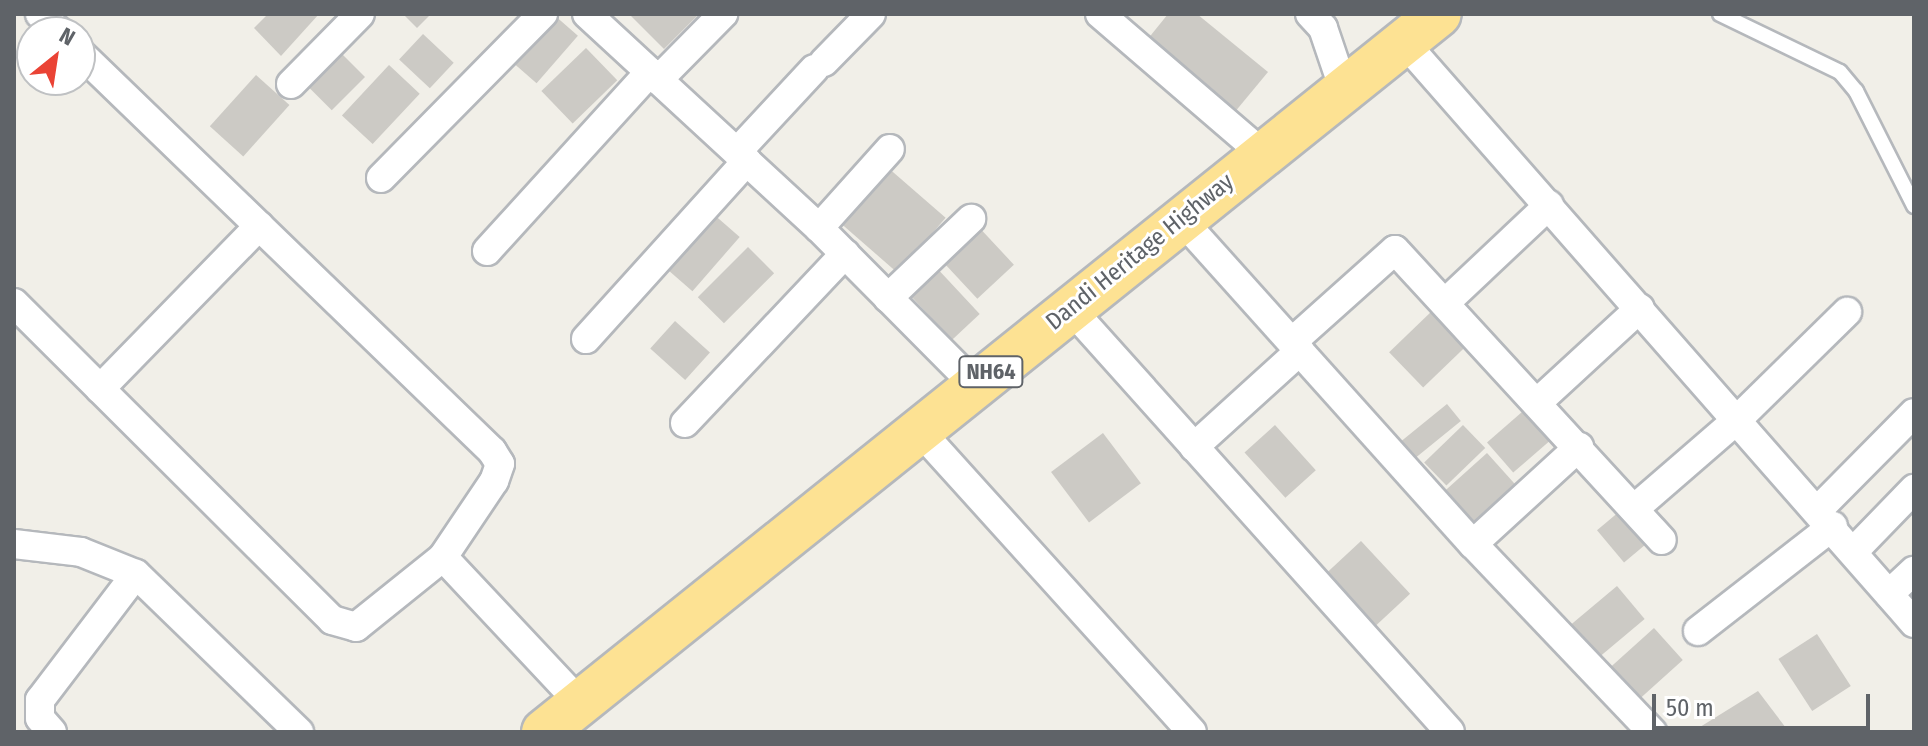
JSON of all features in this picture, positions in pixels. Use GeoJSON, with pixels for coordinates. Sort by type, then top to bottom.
{"type":"FeatureCollection","features":[{"type":"Feature","properties":{"kind":"highway","name":"Dandi Heritage Highway"},"geometry":{"type":"LineString","coordinates":[[544,732],[1439,14]]}},
{"type":"Feature","properties":{"kind":"street"},"geometry":{"type":"LineString","coordinates":[[291,84],[360,14]]}},
{"type":"Feature","properties":{"kind":"street"},"geometry":{"type":"LineString","coordinates":[[381,178],[543,14]]}},
{"type":"Feature","properties":{"kind":"street"},"geometry":{"type":"LineString","coordinates":[[587,14],[819,228],[975,385]]}},
{"type":"Feature","properties":{"kind":"street"},"geometry":{"type":"LineString","coordinates":[[487,251],[654,76],[723,14]]}},
{"type":"Feature","properties":{"kind":"street"},"geometry":{"type":"LineString","coordinates":[[586,339],[819,66],[871,14]]}},
{"type":"Feature","properties":{"kind":"street"},"geometry":{"type":"LineString","coordinates":[[1100,14],[1263,154]]}},
{"type":"Feature","properties":{"kind":"street"},"geometry":{"type":"LineString","coordinates":[[1310,14],[1323,28],[1344,90]]}},
{"type":"Feature","properties":{"kind":"street"},"geometry":{"type":"LineString","coordinates":[[1404,42],[1826,518],[1914,623]]}},
{"type":"Feature","properties":{"kind":"street"},"geometry":{"type":"LineString","coordinates":[[14,303],[345,627],[356,627],[443,557],[494,481],[500,464],[96,68]]}},
{"type":"Feature","properties":{"kind":"street"},"geometry":{"type":"LineString","coordinates":[[819,228],[890,149]]}},
{"type":"Feature","properties":{"kind":"street"},"geometry":{"type":"LineString","coordinates":[[1445,303],[1549,205]]}},
{"type":"Feature","properties":{"kind":"street"},"geometry":{"type":"LineString","coordinates":[[888,298],[971,219]]}},
{"type":"Feature","properties":{"kind":"street"},"geometry":{"type":"LineString","coordinates":[[1181,219],[1473,544],[1652,732]]}},
{"type":"Feature","properties":{"kind":"street"},"geometry":{"type":"LineString","coordinates":[[100,389],[259,226]]}},
{"type":"Feature","properties":{"kind":"street"},"geometry":{"type":"LineString","coordinates":[[1194,447],[1395,250],[1539,401],[1662,540]]}},
{"type":"Feature","properties":{"kind":"street"},"geometry":{"type":"LineString","coordinates":[[685,423],[845,254]]}},
{"type":"Feature","properties":{"kind":"street"},"geometry":{"type":"LineString","coordinates":[[1070,308],[1450,732]]}},
{"type":"Feature","properties":{"kind":"street"},"geometry":{"type":"LineString","coordinates":[[1539,401],[1640,308]]}},
{"type":"Feature","properties":{"kind":"street"},"geometry":{"type":"LineString","coordinates":[[1634,509],[1738,419],[1847,312]]}},
{"type":"Feature","properties":{"kind":"street"},"geometry":{"type":"LineString","coordinates":[[1698,631],[1826,518],[1914,413]]}},
{"type":"Feature","properties":{"kind":"street"},"geometry":{"type":"LineString","coordinates":[[919,430],[1192,732]]}},
{"type":"Feature","properties":{"kind":"street"},"geometry":{"type":"LineString","coordinates":[[1473,544],[1579,447]]}},
{"type":"Feature","properties":{"kind":"street"},"geometry":{"type":"LineString","coordinates":[[1853,552],[1914,489]]}},
{"type":"Feature","properties":{"kind":"street"},"geometry":{"type":"LineString","coordinates":[[14,544],[81,552],[136,574],[299,732]]}},
{"type":"Feature","properties":{"kind":"street"},"geometry":{"type":"LineString","coordinates":[[443,557],[580,703]]}},
{"type":"Feature","properties":{"kind":"street"},"geometry":{"type":"LineString","coordinates":[[1889,594],[1914,571]]}},
{"type":"Feature","properties":{"kind":"street"},"geometry":{"type":"LineString","coordinates":[[52,732],[40,718],[40,700],[136,574]]}},
{"type":"Feature","properties":{"kind":"lane"},"geometry":{"type":"LineString","coordinates":[[1720,14],[1840,72],[1856,91],[1914,206]]}},
{"type":"Feature","properties":{"kind":"building"},"geometry":{"type":"Polygon","coordinates":[[[268,14],[319,14],[281,56],[254,28],[268,14]]]}},
{"type":"Feature","properties":{"kind":"building"},"geometry":{"type":"Polygon","coordinates":[[[403,14],[431,14],[417,28],[403,14]]]}},
{"type":"Feature","properties":{"kind":"building"},"geometry":{"type":"Polygon","coordinates":[[[553,14],[578,36],[537,83],[512,62],[553,14]]]}},
{"type":"Feature","properties":{"kind":"building"},"geometry":{"type":"Polygon","coordinates":[[[629,14],[699,14],[664,49],[629,14]]]}},
{"type":"Feature","properties":{"kind":"building"},"geometry":{"type":"Polygon","coordinates":[[[1168,14],[1197,14],[1268,72],[1234,113],[1147,40],[1168,14]]]}},
{"type":"Feature","properties":{"kind":"building"},"geometry":{"type":"Polygon","coordinates":[[[423,34],[454,63],[430,88],[399,60],[423,34]]]}},
{"type":"Feature","properties":{"kind":"building"},"geometry":{"type":"Polygon","coordinates":[[[336,48],[365,77],[332,110],[303,81],[336,48]]]}},
{"type":"Feature","properties":{"kind":"building"},"geometry":{"type":"Polygon","coordinates":[[[586,48],[617,80],[573,123],[541,91],[586,48]]]}},
{"type":"Feature","properties":{"kind":"building"},"geometry":{"type":"Polygon","coordinates":[[[389,65],[420,94],[373,144],[342,115],[389,65]]]}},
{"type":"Feature","properties":{"kind":"building"},"geometry":{"type":"Polygon","coordinates":[[[256,75],[289,105],[243,156],[210,126],[256,75]]]}},
{"type":"Feature","properties":{"kind":"building"},"geometry":{"type":"Polygon","coordinates":[[[886,166],[946,218],[898,273],[838,221],[886,166]]]}},
{"type":"Feature","properties":{"kind":"building"},"geometry":{"type":"Polygon","coordinates":[[[711,212],[740,237],[692,291],[664,266],[711,212]]]}},
{"type":"Feature","properties":{"kind":"building"},"geometry":{"type":"Polygon","coordinates":[[[975,223],[1014,265],[977,299],[938,257],[975,223]]]}},
{"type":"Feature","properties":{"kind":"building"},"geometry":{"type":"Polygon","coordinates":[[[748,247],[774,273],[724,323],[698,297],[748,247]]]}},
{"type":"Feature","properties":{"kind":"building"},"geometry":{"type":"Polygon","coordinates":[[[934,265],[980,314],[952,340],[906,291],[934,265]]]}},
{"type":"Feature","properties":{"kind":"building"},"geometry":{"type":"Polygon","coordinates":[[[1433,310],[1467,345],[1423,388],[1389,352],[1433,310]]]}},
{"type":"Feature","properties":{"kind":"building"},"geometry":{"type":"Polygon","coordinates":[[[675,321],[710,352],[685,380],[650,348],[675,321]]]}},
{"type":"Feature","properties":{"kind":"building"},"geometry":{"type":"Polygon","coordinates":[[[1447,404],[1461,421],[1415,458],[1401,441],[1447,404]]]}},
{"type":"Feature","properties":{"kind":"building"},"geometry":{"type":"Polygon","coordinates":[[[1530,405],[1556,435],[1513,473],[1487,442],[1530,405]]]}},
{"type":"Feature","properties":{"kind":"building"},"geometry":{"type":"Polygon","coordinates":[[[1275,425],[1316,470],[1285,498],[1245,452],[1275,425]]]}},
{"type":"Feature","properties":{"kind":"building"},"geometry":{"type":"Polygon","coordinates":[[[1463,425],[1485,448],[1446,486],[1424,463],[1463,425]]]}},
{"type":"Feature","properties":{"kind":"building"},"geometry":{"type":"Polygon","coordinates":[[[1103,433],[1141,483],[1089,522],[1051,472],[1103,433]]]}},
{"type":"Feature","properties":{"kind":"building"},"geometry":{"type":"Polygon","coordinates":[[[1487,453],[1516,485],[1473,524],[1444,492],[1487,453]]]}},
{"type":"Feature","properties":{"kind":"building"},"geometry":{"type":"Polygon","coordinates":[[[1620,511],[1647,543],[1624,562],[1597,530],[1620,511]]]}},
{"type":"Feature","properties":{"kind":"building"},"geometry":{"type":"Polygon","coordinates":[[[1361,541],[1410,594],[1374,628],[1324,575],[1361,541]]]}},
{"type":"Feature","properties":{"kind":"building"},"geometry":{"type":"Polygon","coordinates":[[[1617,586],[1645,619],[1595,661],[1567,628],[1617,586]]]}},
{"type":"Feature","properties":{"kind":"building"},"geometry":{"type":"Polygon","coordinates":[[[1654,628],[1683,660],[1634,703],[1606,671],[1654,628]]]}},
{"type":"Feature","properties":{"kind":"building"},"geometry":{"type":"Polygon","coordinates":[[[1817,634],[1851,686],[1812,711],[1778,659],[1817,634]]]}},
{"type":"Feature","properties":{"kind":"building"},"geometry":{"type":"Polygon","coordinates":[[[1758,691],[1789,732],[1704,732],[1700,727],[1758,691]]]}}]}
